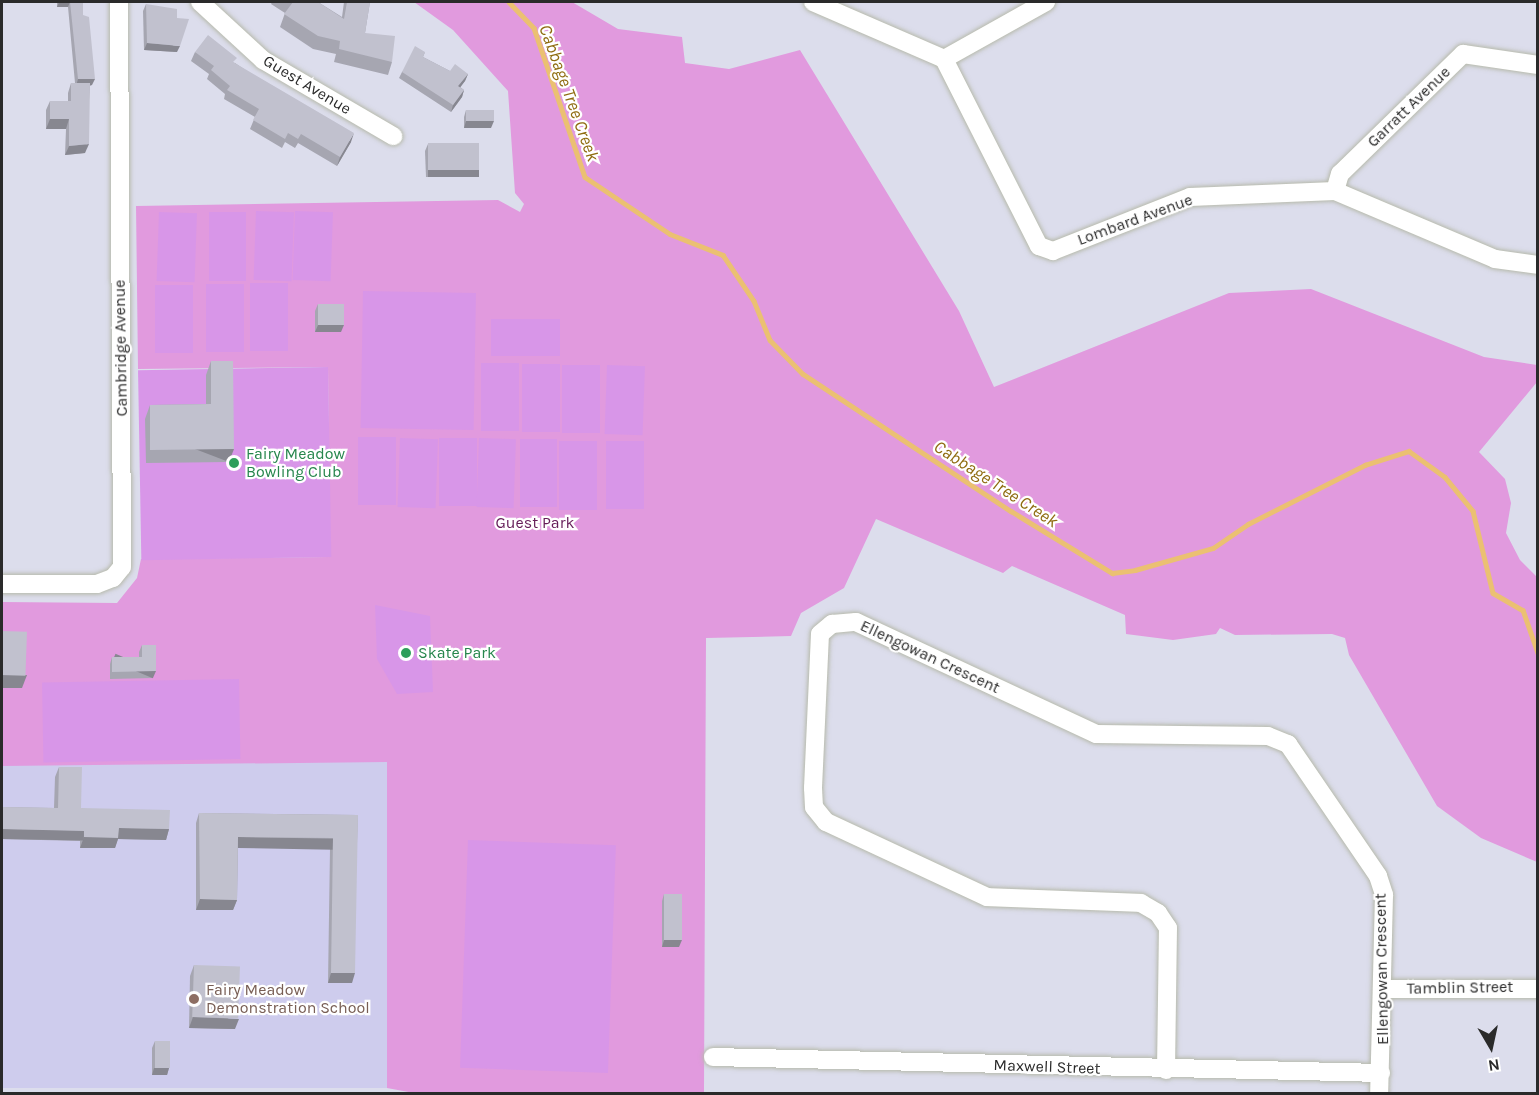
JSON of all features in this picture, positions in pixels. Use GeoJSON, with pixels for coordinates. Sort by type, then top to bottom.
{"type":"FeatureCollection","features":[{"type":"Feature","properties":{"kind":"street","name":"Cambridge Avenue"},"geometry":{"type":"LineString","coordinates":[[2,584],[98,584],[114,578],[122,567],[119,2]]}},
{"type":"Feature","properties":{"kind":"street","name":"Guest Avenue"},"geometry":{"type":"LineString","coordinates":[[200,2],[263,60],[393,136]]}},
{"type":"Feature","properties":{"kind":"street"},"geometry":{"type":"LineString","coordinates":[[813,2],[944,59],[1046,2]]}},
{"type":"Feature","properties":{"kind":"street","name":"Garratt Avenue"},"geometry":{"type":"LineString","coordinates":[[1335,191],[1340,174],[1463,54],[1538,65]]}},
{"type":"Feature","properties":{"kind":"street","name":"Lombard Avenue"},"geometry":{"type":"LineString","coordinates":[[944,59],[1039,246],[1053,251],[1190,197],[1335,191],[1495,259],[1538,265]]}},
{"type":"Feature","properties":{"kind":"street","name":"Ellengowan Crescent"},"geometry":{"type":"LineString","coordinates":[[1166,1070],[1168,928],[1158,913],[1141,903],[987,897],[826,822],[814,807],[820,634],[832,624],[855,622],[1096,734],[1268,736],[1288,744],[1378,876],[1384,895],[1379,1094]]}},
{"type":"Feature","properties":{"kind":"street","name":"Tamblin Street"},"geometry":{"type":"LineString","coordinates":[[1383,989],[1538,989]]}},
{"type":"Feature","properties":{"kind":"street","name":"Maxwell Street"},"geometry":{"type":"LineString","coordinates":[[713,1057],[1166,1070],[1381,1073]]}},
{"type":"Feature","properties":{"kind":"shaded area"},"geometry":{"type":"Polygon","coordinates":[[[256,211],[294,212],[292,281],[254,280],[256,211]]]}},
{"type":"Feature","properties":{"kind":"shaded area"},"geometry":{"type":"Polygon","coordinates":[[[295,211],[333,212],[331,281],[293,280],[295,211]]]}},
{"type":"Feature","properties":{"kind":"shaded area"},"geometry":{"type":"Polygon","coordinates":[[[159,212],[197,213],[195,282],[157,281],[159,212]]]}},
{"type":"Feature","properties":{"kind":"shaded area"},"geometry":{"type":"Polygon","coordinates":[[[209,212],[246,212],[246,281],[209,281],[209,212]]]}},
{"type":"Feature","properties":{"kind":"shaded area"},"geometry":{"type":"Polygon","coordinates":[[[250,283],[288,283],[288,351],[250,351],[250,283]]]}},
{"type":"Feature","properties":{"kind":"shaded area"},"geometry":{"type":"Polygon","coordinates":[[[206,284],[244,284],[244,352],[206,352],[206,284]]]}},
{"type":"Feature","properties":{"kind":"shaded area"},"geometry":{"type":"Polygon","coordinates":[[[155,285],[193,285],[193,353],[155,353],[155,285]]]}},
{"type":"Feature","properties":{"kind":"shaded area"},"geometry":{"type":"Polygon","coordinates":[[[363,291],[476,293],[474,430],[361,428],[363,291]]]}},
{"type":"Feature","properties":{"kind":"shaded area"},"geometry":{"type":"Polygon","coordinates":[[[491,319],[560,319],[560,356],[491,356],[491,319]]]}},
{"type":"Feature","properties":{"kind":"shaded area"},"geometry":{"type":"Polygon","coordinates":[[[481,363],[519,363],[519,431],[481,431],[481,363]]]}},
{"type":"Feature","properties":{"kind":"shaded area"},"geometry":{"type":"Polygon","coordinates":[[[522,364],[560,364],[560,432],[522,432],[522,364]]]}},
{"type":"Feature","properties":{"kind":"shaded area"},"geometry":{"type":"Polygon","coordinates":[[[562,365],[600,365],[600,433],[562,433],[562,365]]]}},
{"type":"Feature","properties":{"kind":"shaded area"},"geometry":{"type":"Polygon","coordinates":[[[607,365],[645,366],[643,435],[605,434],[607,365]]]}},
{"type":"Feature","properties":{"kind":"shaded area","name":"Fairy Meadow Bowling Club"},"geometry":{"type":"Polygon","coordinates":[[[328,367],[331,557],[141,560],[138,370],[328,367]]]}},
{"type":"Feature","properties":{"kind":"shaded area"},"geometry":{"type":"Polygon","coordinates":[[[358,437],[396,437],[396,505],[358,505],[358,437]]]}},
{"type":"Feature","properties":{"kind":"shaded area"},"geometry":{"type":"Polygon","coordinates":[[[400,438],[438,439],[436,508],[398,507],[400,438]]]}},
{"type":"Feature","properties":{"kind":"shaded area"},"geometry":{"type":"Polygon","coordinates":[[[439,438],[477,438],[477,506],[439,506],[439,438]]]}},
{"type":"Feature","properties":{"kind":"shaded area"},"geometry":{"type":"Polygon","coordinates":[[[479,438],[516,439],[514,508],[477,507],[479,438]]]}},
{"type":"Feature","properties":{"kind":"shaded area"},"geometry":{"type":"Polygon","coordinates":[[[520,439],[557,439],[557,507],[520,507],[520,439]]]}},
{"type":"Feature","properties":{"kind":"shaded area"},"geometry":{"type":"Polygon","coordinates":[[[559,441],[597,441],[597,510],[559,510],[559,441]]]}},
{"type":"Feature","properties":{"kind":"shaded area"},"geometry":{"type":"Polygon","coordinates":[[[606,441],[644,441],[644,509],[606,509],[606,441]]]}},
{"type":"Feature","properties":{"kind":"shaded area","name":"Skate Park"},"geometry":{"type":"Polygon","coordinates":[[[375,605],[430,616],[433,692],[397,694],[377,659],[375,605]]]}},
{"type":"Feature","properties":{"kind":"shaded area"},"geometry":{"type":"Polygon","coordinates":[[[239,679],[240,759],[43,762],[42,682],[239,679]]]}},
{"type":"Feature","properties":{"kind":"shaded area","name":"Fairy Meadow Demonstration School"},"geometry":{"type":"Polygon","coordinates":[[[2,762],[387,762],[387,1088],[2,1088],[2,762]]]}},
{"type":"Feature","properties":{"kind":"shaded area"},"geometry":{"type":"Polygon","coordinates":[[[468,840],[616,845],[608,1073],[460,1068],[468,840]]]}},
{"type":"Feature","properties":{"kind":"green space","name":"Guest Park"},"geometry":{"type":"Polygon","coordinates":[[[414,2],[572,2],[618,29],[682,37],[685,63],[729,69],[800,50],[959,311],[994,387],[1229,293],[1311,289],[1484,357],[1537,365],[1537,382],[1479,452],[1505,479],[1511,503],[1506,533],[1520,560],[1537,577],[1537,862],[1481,838],[1437,806],[1349,655],[1345,638],[1332,634],[1235,635],[1220,628],[1216,634],[1173,640],[1126,634],[1125,615],[1012,566],[1003,573],[876,519],[844,588],[801,613],[791,636],[706,638],[704,1093],[414,1093],[387,1088],[387,762],[2,766],[2,602],[117,603],[137,578],[141,559],[330,557],[328,367],[138,369],[136,206],[498,200],[520,212],[524,204],[515,193],[508,91],[453,30],[414,2]]]}},
{"type":"Feature","properties":{"kind":"building"},"geometry":{"type":"Polygon","coordinates":[[[70,2],[83,2],[83,15],[89,17],[95,79],[78,79],[70,2]]]}},
{"type":"Feature","properties":{"kind":"building"},"geometry":{"type":"Polygon","coordinates":[[[293,2],[318,2],[344,19],[347,2],[370,2],[365,33],[395,36],[392,62],[339,49],[340,41],[318,36],[284,14],[293,2]]]}},
{"type":"Feature","properties":{"kind":"building"},"geometry":{"type":"Polygon","coordinates":[[[146,4],[177,9],[177,18],[189,19],[180,46],[147,43],[146,4]]]}},
{"type":"Feature","properties":{"kind":"building"},"geometry":{"type":"Polygon","coordinates":[[[208,35],[237,58],[233,62],[354,133],[340,157],[301,134],[298,139],[288,133],[285,139],[253,120],[259,109],[227,90],[230,86],[211,70],[214,66],[195,52],[208,35]]]}},
{"type":"Feature","properties":{"kind":"building"},"geometry":{"type":"Polygon","coordinates":[[[415,46],[425,52],[423,57],[450,71],[455,64],[468,74],[458,86],[464,90],[453,105],[402,72],[415,46]]]}},
{"type":"Feature","properties":{"kind":"building"},"geometry":{"type":"Polygon","coordinates":[[[71,83],[90,83],[89,144],[69,146],[69,119],[50,119],[50,101],[71,101],[71,83]]]}},
{"type":"Feature","properties":{"kind":"building"},"geometry":{"type":"Polygon","coordinates":[[[466,110],[494,110],[494,121],[466,121],[466,110]]]}},
{"type":"Feature","properties":{"kind":"building"},"geometry":{"type":"Polygon","coordinates":[[[428,143],[479,143],[479,170],[428,170],[428,143]]]}},
{"type":"Feature","properties":{"kind":"building"},"geometry":{"type":"Polygon","coordinates":[[[318,304],[344,304],[344,325],[318,325],[318,304]]]}},
{"type":"Feature","properties":{"kind":"building"},"geometry":{"type":"Polygon","coordinates":[[[211,361],[233,361],[234,449],[150,450],[150,405],[211,404],[211,361]]]}},
{"type":"Feature","properties":{"kind":"building"},"geometry":{"type":"Polygon","coordinates":[[[2,631],[27,632],[25,676],[2,675],[2,631]]]}},
{"type":"Feature","properties":{"kind":"building"},"geometry":{"type":"Polygon","coordinates":[[[142,645],[156,645],[156,671],[112,672],[112,657],[142,657],[142,645]]]}},
{"type":"Feature","properties":{"kind":"building"},"geometry":{"type":"Polygon","coordinates":[[[59,767],[82,767],[81,808],[170,810],[169,829],[119,828],[118,838],[84,837],[84,831],[2,829],[2,807],[58,808],[59,767]]]}},
{"type":"Feature","properties":{"kind":"building"},"geometry":{"type":"Polygon","coordinates":[[[199,813],[358,815],[355,973],[331,973],[333,838],[238,837],[237,900],[200,899],[199,813]]]}},
{"type":"Feature","properties":{"kind":"building"},"geometry":{"type":"Polygon","coordinates":[[[664,894],[682,894],[682,940],[664,940],[664,894]]]}},
{"type":"Feature","properties":{"kind":"building"},"geometry":{"type":"Polygon","coordinates":[[[194,965],[240,967],[238,1019],[192,1017],[194,965]]]}},
{"type":"Feature","properties":{"kind":"building"},"geometry":{"type":"Polygon","coordinates":[[[155,1041],[170,1041],[170,1068],[155,1068],[155,1041]]]}},
{"type":"Feature","properties":{"kind":"waterway","name":"Cabbage Tree Creek"},"geometry":{"type":"LineString","coordinates":[[509,2],[534,28],[585,177],[670,234],[723,255],[754,301],[770,340],[803,374],[1011,511],[1112,573],[1135,570],[1213,548],[1248,524],[1365,465],[1409,451],[1445,477],[1473,511],[1493,593],[1523,610],[1538,653]]}},
{"type":"Feature","properties":{"kind":"place","name":"Fairy Meadow Bowling Club"},"geometry":{"type":"Point","coordinates":[234,463]}},
{"type":"Feature","properties":{"kind":"place","name":"Skate Park"},"geometry":{"type":"Point","coordinates":[406,653]}},
{"type":"Feature","properties":{"kind":"place","name":"Fairy Meadow Demonstration School"},"geometry":{"type":"Point","coordinates":[194,999]}}]}
